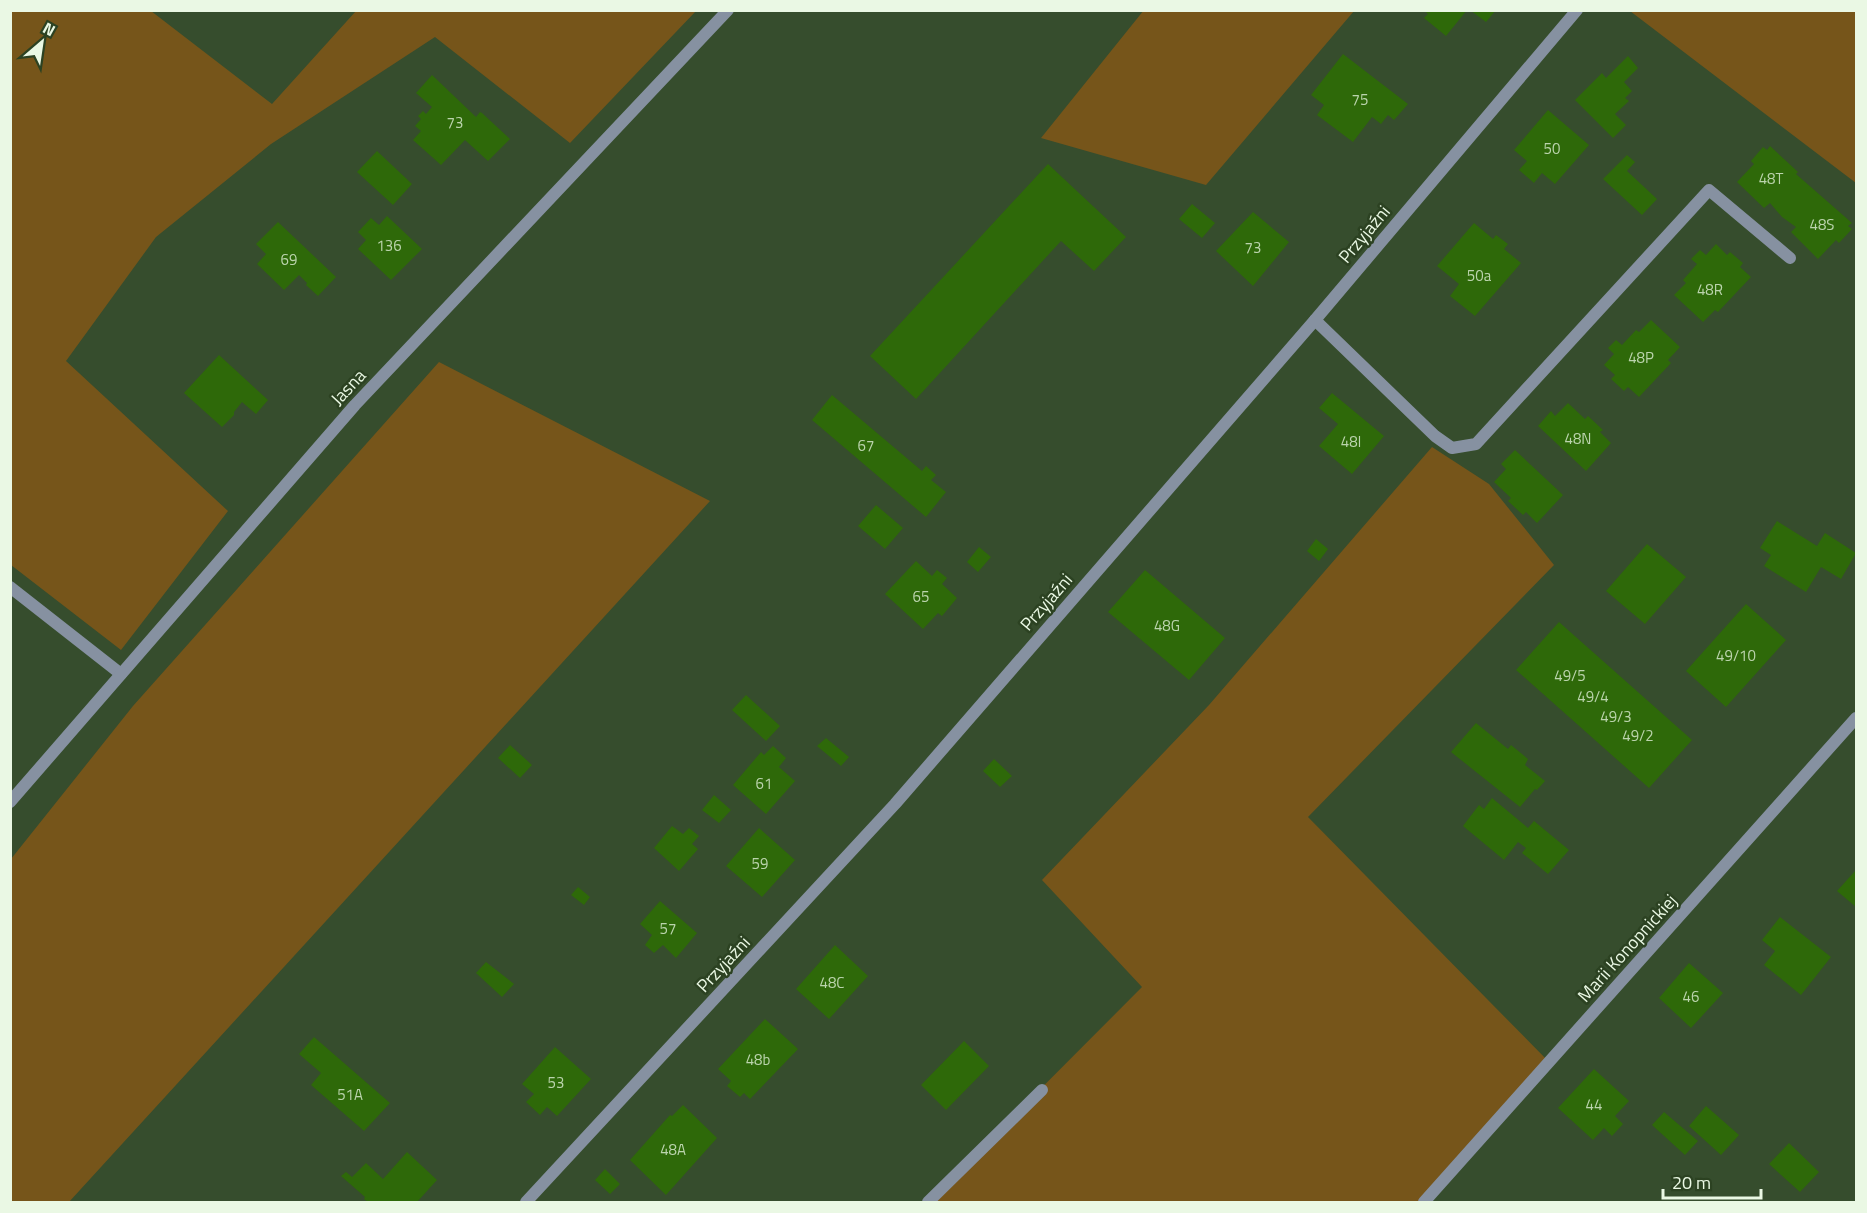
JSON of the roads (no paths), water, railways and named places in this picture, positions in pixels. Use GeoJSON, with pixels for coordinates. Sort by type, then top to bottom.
{"type":"FeatureCollection","features":[{"type":"Feature","properties":{"kind":"street","name":"Jasna"},"geometry":{"type":"LineString","coordinates":[[10,802],[355,405],[728,10]]}},
{"type":"Feature","properties":{"kind":"street","name":"Przyjaźni"},"geometry":{"type":"LineString","coordinates":[[526,1203],[895,804],[1315,320],[1577,10]]}},
{"type":"Feature","properties":{"kind":"street"},"geometry":{"type":"LineString","coordinates":[[1315,320],[1436,436],[1452,448],[1476,444],[1709,190],[1790,258]]}},
{"type":"Feature","properties":{"kind":"street"},"geometry":{"type":"LineString","coordinates":[[10,587],[121,674]]}},
{"type":"Feature","properties":{"kind":"street","name":"Marii Konopnickiej"},"geometry":{"type":"LineString","coordinates":[[1424,1203],[1857,717]]}},
{"type":"Feature","properties":{"kind":"street"},"geometry":{"type":"LineString","coordinates":[[928,1203],[1042,1090]]}}]}
